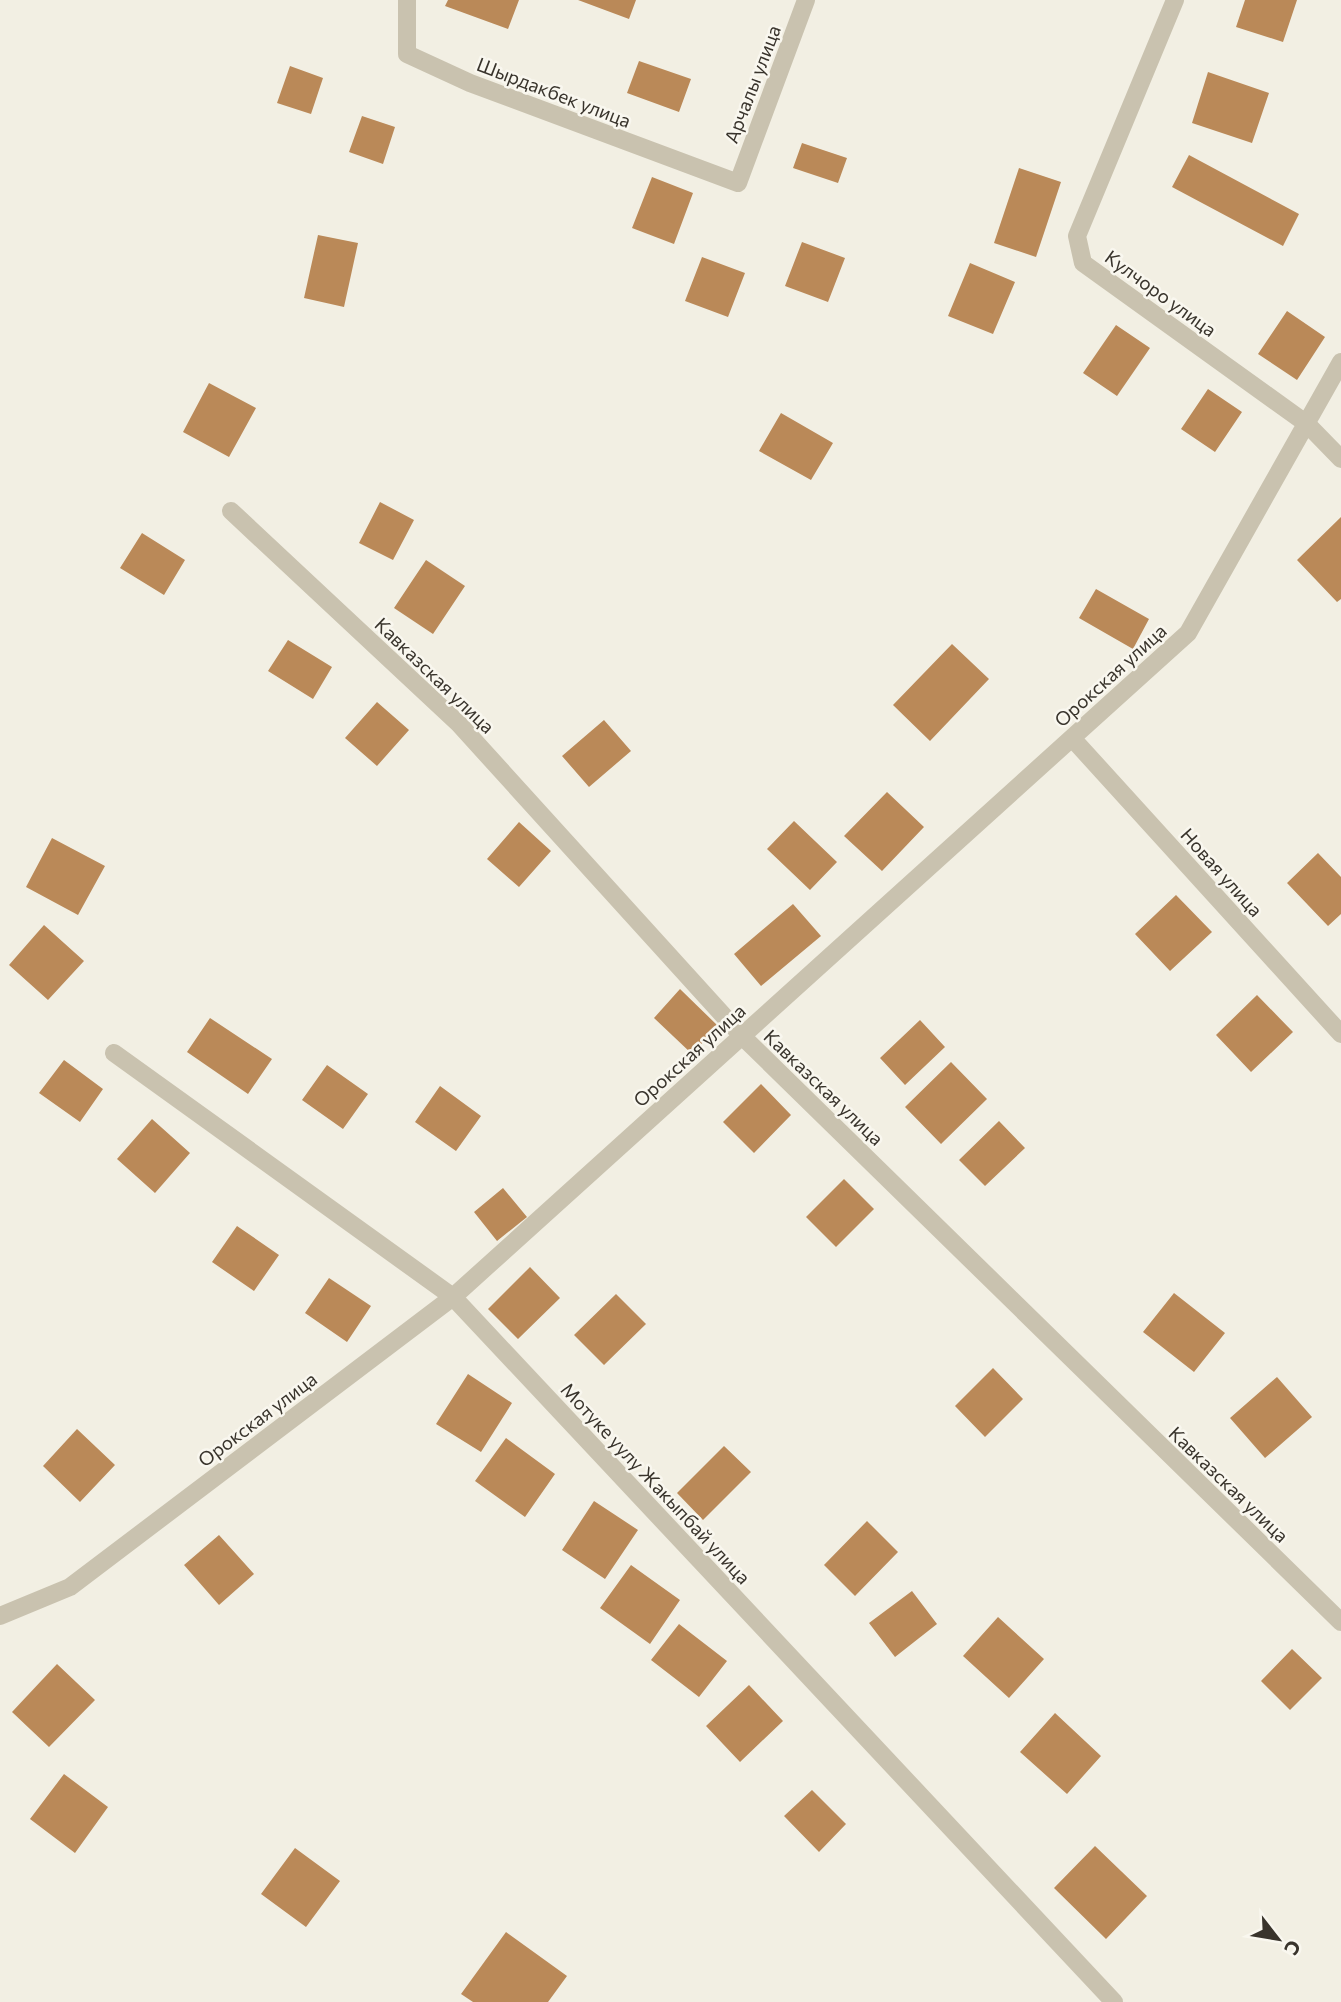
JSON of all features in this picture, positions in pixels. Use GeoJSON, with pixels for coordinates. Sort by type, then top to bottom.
{"type":"FeatureCollection","features":[{"type":"Feature","properties":{"kind":"street","name":"Шырдакбек улица"},"geometry":{"type":"LineString","coordinates":[[407,0],[407,54],[470,83],[738,183]]}},
{"type":"Feature","properties":{"kind":"street","name":"Арчалы улица"},"geometry":{"type":"LineString","coordinates":[[738,183],[806,0]]}},
{"type":"Feature","properties":{"kind":"street","name":"Кулчоро улица"},"geometry":{"type":"LineString","coordinates":[[1175,0],[1077,236],[1083,263],[1307,424]]}},
{"type":"Feature","properties":{"kind":"street","name":"Орокская улица"},"geometry":{"type":"LineString","coordinates":[[0,1616],[70,1587],[453,1297],[1188,633],[1341,362]]}},
{"type":"Feature","properties":{"kind":"street"},"geometry":{"type":"LineString","coordinates":[[1307,424],[1341,459]]}},
{"type":"Feature","properties":{"kind":"street","name":"Кавказская улица"},"geometry":{"type":"LineString","coordinates":[[231,511],[459,724],[742,1036],[1341,1622]]}},
{"type":"Feature","properties":{"kind":"street","name":"Новая улица"},"geometry":{"type":"LineString","coordinates":[[1072,738],[1341,1034]]}},
{"type":"Feature","properties":{"kind":"street","name":"Мотуке уулу Жакыпбай улица"},"geometry":{"type":"LineString","coordinates":[[114,1054],[453,1297],[1114,2002]]}},
{"type":"Feature","properties":{"kind":"building"},"geometry":{"type":"Polygon","coordinates":[[[448,0],[519,0],[508,29],[445,6],[448,0]]]}},
{"type":"Feature","properties":{"kind":"building"},"geometry":{"type":"Polygon","coordinates":[[[578,0],[636,0],[629,19],[578,0]]]}},
{"type":"Feature","properties":{"kind":"building"},"geometry":{"type":"Polygon","coordinates":[[[1245,0],[1297,0],[1283,42],[1236,27],[1245,0]]]}},
{"type":"Feature","properties":{"kind":"building"},"geometry":{"type":"Polygon","coordinates":[[[639,61],[691,79],[679,112],[627,93],[639,61]]]}},
{"type":"Feature","properties":{"kind":"building"},"geometry":{"type":"Polygon","coordinates":[[[290,66],[323,78],[311,114],[277,103],[290,66]]]}},
{"type":"Feature","properties":{"kind":"building"},"geometry":{"type":"Polygon","coordinates":[[[1208,72],[1269,93],[1252,143],[1192,123],[1208,72]]]}},
{"type":"Feature","properties":{"kind":"building"},"geometry":{"type":"Polygon","coordinates":[[[362,116],[395,127],[383,164],[349,152],[362,116]]]}},
{"type":"Feature","properties":{"kind":"building"},"geometry":{"type":"Polygon","coordinates":[[[802,143],[847,158],[838,183],[793,168],[802,143]]]}},
{"type":"Feature","properties":{"kind":"building"},"geometry":{"type":"Polygon","coordinates":[[[1189,155],[1299,214],[1283,246],[1172,187],[1189,155]]]}},
{"type":"Feature","properties":{"kind":"building"},"geometry":{"type":"Polygon","coordinates":[[[1019,168],[1061,182],[1036,257],[994,243],[1019,168]]]}},
{"type":"Feature","properties":{"kind":"building"},"geometry":{"type":"Polygon","coordinates":[[[652,177],[693,193],[674,244],[632,228],[652,177]]]}},
{"type":"Feature","properties":{"kind":"building"},"geometry":{"type":"Polygon","coordinates":[[[318,235],[358,243],[344,307],[304,298],[318,235]]]}},
{"type":"Feature","properties":{"kind":"building"},"geometry":{"type":"Polygon","coordinates":[[[802,242],[845,258],[828,302],[785,286],[802,242]]]}},
{"type":"Feature","properties":{"kind":"building"},"geometry":{"type":"Polygon","coordinates":[[[702,257],[745,273],[728,317],[685,301],[702,257]]]}},
{"type":"Feature","properties":{"kind":"building"},"geometry":{"type":"Polygon","coordinates":[[[970,263],[1015,282],[993,334],[948,316],[970,263]]]}},
{"type":"Feature","properties":{"kind":"building"},"geometry":{"type":"Polygon","coordinates":[[[1287,311],[1325,337],[1297,380],[1258,354],[1287,311]]]}},
{"type":"Feature","properties":{"kind":"building"},"geometry":{"type":"Polygon","coordinates":[[[1116,325],[1150,348],[1117,396],[1083,373],[1116,325]]]}},
{"type":"Feature","properties":{"kind":"building"},"geometry":{"type":"Polygon","coordinates":[[[209,383],[256,408],[229,457],[183,432],[209,383]]]}},
{"type":"Feature","properties":{"kind":"building"},"geometry":{"type":"Polygon","coordinates":[[[1208,389],[1242,412],[1215,452],[1181,429],[1208,389]]]}},
{"type":"Feature","properties":{"kind":"building"},"geometry":{"type":"Polygon","coordinates":[[[781,413],[833,443],[811,480],[759,451],[781,413]]]}},
{"type":"Feature","properties":{"kind":"building"},"geometry":{"type":"Polygon","coordinates":[[[380,502],[414,520],[393,560],[359,543],[380,502]]]}},
{"type":"Feature","properties":{"kind":"building"},"geometry":{"type":"Polygon","coordinates":[[[1341,517],[1341,599],[1337,602],[1297,560],[1341,517]]]}},
{"type":"Feature","properties":{"kind":"building"},"geometry":{"type":"Polygon","coordinates":[[[142,533],[185,560],[164,595],[120,568],[142,533]]]}},
{"type":"Feature","properties":{"kind":"building"},"geometry":{"type":"Polygon","coordinates":[[[426,560],[465,586],[433,634],[394,608],[426,560]]]}},
{"type":"Feature","properties":{"kind":"building"},"geometry":{"type":"Polygon","coordinates":[[[1096,589],[1149,619],[1133,649],[1079,618],[1096,589]]]}},
{"type":"Feature","properties":{"kind":"building"},"geometry":{"type":"Polygon","coordinates":[[[288,640],[332,667],[313,699],[268,671],[288,640]]]}},
{"type":"Feature","properties":{"kind":"building"},"geometry":{"type":"Polygon","coordinates":[[[952,644],[989,679],[930,741],[893,705],[952,644]]]}},
{"type":"Feature","properties":{"kind":"building"},"geometry":{"type":"Polygon","coordinates":[[[377,702],[409,730],[377,766],[345,738],[377,702]]]}},
{"type":"Feature","properties":{"kind":"building"},"geometry":{"type":"Polygon","coordinates":[[[604,720],[631,751],[589,787],[562,756],[604,720]]]}},
{"type":"Feature","properties":{"kind":"building"},"geometry":{"type":"Polygon","coordinates":[[[887,792],[924,827],[882,871],[844,836],[887,792]]]}},
{"type":"Feature","properties":{"kind":"building"},"geometry":{"type":"Polygon","coordinates":[[[794,821],[837,862],[810,890],[767,849],[794,821]]]}},
{"type":"Feature","properties":{"kind":"building"},"geometry":{"type":"Polygon","coordinates":[[[519,822],[551,851],[519,887],[487,859],[519,822]]]}},
{"type":"Feature","properties":{"kind":"building"},"geometry":{"type":"Polygon","coordinates":[[[52,838],[105,866],[78,915],[26,887],[52,838]]]}},
{"type":"Feature","properties":{"kind":"building"},"geometry":{"type":"Polygon","coordinates":[[[1318,853],[1341,877],[1341,914],[1328,926],[1287,883],[1318,853]]]}},
{"type":"Feature","properties":{"kind":"building"},"geometry":{"type":"Polygon","coordinates":[[[1176,895],[1212,932],[1170,971],[1135,934],[1176,895]]]}},
{"type":"Feature","properties":{"kind":"building"},"geometry":{"type":"Polygon","coordinates":[[[793,904],[821,936],[761,986],[734,954],[793,904]]]}},
{"type":"Feature","properties":{"kind":"building"},"geometry":{"type":"Polygon","coordinates":[[[44,925],[84,961],[48,1000],[9,965],[44,925]]]}},
{"type":"Feature","properties":{"kind":"building"},"geometry":{"type":"Polygon","coordinates":[[[680,989],[718,1026],[692,1054],[654,1018],[680,989]]]}},
{"type":"Feature","properties":{"kind":"building"},"geometry":{"type":"Polygon","coordinates":[[[1257,995],[1293,1032],[1251,1072],[1216,1035],[1257,995]]]}},
{"type":"Feature","properties":{"kind":"building"},"geometry":{"type":"Polygon","coordinates":[[[210,1018],[272,1059],[248,1094],[187,1052],[210,1018]]]}},
{"type":"Feature","properties":{"kind":"building"},"geometry":{"type":"Polygon","coordinates":[[[920,1020],[945,1047],[905,1085],[880,1058],[920,1020]]]}},
{"type":"Feature","properties":{"kind":"building"},"geometry":{"type":"Polygon","coordinates":[[[64,1060],[103,1089],[80,1122],[39,1093],[64,1060]]]}},
{"type":"Feature","properties":{"kind":"building"},"geometry":{"type":"Polygon","coordinates":[[[951,1062],[987,1099],[941,1144],[905,1107],[951,1062]]]}},
{"type":"Feature","properties":{"kind":"building"},"geometry":{"type":"Polygon","coordinates":[[[327,1065],[368,1094],[343,1129],[302,1100],[327,1065]]]}},
{"type":"Feature","properties":{"kind":"building"},"geometry":{"type":"Polygon","coordinates":[[[761,1084],[791,1115],[754,1153],[723,1122],[761,1084]]]}},
{"type":"Feature","properties":{"kind":"building"},"geometry":{"type":"Polygon","coordinates":[[[440,1086],[481,1116],[456,1151],[415,1122],[440,1086]]]}},
{"type":"Feature","properties":{"kind":"building"},"geometry":{"type":"Polygon","coordinates":[[[152,1119],[190,1153],[155,1193],[117,1159],[152,1119]]]}},
{"type":"Feature","properties":{"kind":"building"},"geometry":{"type":"Polygon","coordinates":[[[999,1121],[1025,1148],[985,1186],[959,1160],[999,1121]]]}},
{"type":"Feature","properties":{"kind":"building"},"geometry":{"type":"Polygon","coordinates":[[[844,1179],[874,1209],[836,1247],[806,1217],[844,1179]]]}},
{"type":"Feature","properties":{"kind":"building"},"geometry":{"type":"Polygon","coordinates":[[[503,1188],[527,1217],[497,1241],[474,1212],[503,1188]]]}},
{"type":"Feature","properties":{"kind":"building"},"geometry":{"type":"Polygon","coordinates":[[[237,1226],[279,1255],[254,1291],[212,1262],[237,1226]]]}},
{"type":"Feature","properties":{"kind":"building"},"geometry":{"type":"Polygon","coordinates":[[[530,1267],[560,1298],[518,1339],[488,1309],[530,1267]]]}},
{"type":"Feature","properties":{"kind":"building"},"geometry":{"type":"Polygon","coordinates":[[[329,1278],[371,1306],[347,1342],[305,1313],[329,1278]]]}},
{"type":"Feature","properties":{"kind":"building"},"geometry":{"type":"Polygon","coordinates":[[[1174,1293],[1225,1333],[1194,1372],[1143,1332],[1174,1293]]]}},
{"type":"Feature","properties":{"kind":"building"},"geometry":{"type":"Polygon","coordinates":[[[616,1294],[646,1324],[604,1365],[574,1335],[616,1294]]]}},
{"type":"Feature","properties":{"kind":"building"},"geometry":{"type":"Polygon","coordinates":[[[993,1368],[1023,1399],[985,1437],[955,1406],[993,1368]]]}},
{"type":"Feature","properties":{"kind":"building"},"geometry":{"type":"Polygon","coordinates":[[[468,1374],[512,1403],[481,1452],[436,1424],[468,1374]]]}},
{"type":"Feature","properties":{"kind":"building"},"geometry":{"type":"Polygon","coordinates":[[[1277,1377],[1312,1417],[1265,1458],[1230,1418],[1277,1377]]]}},
{"type":"Feature","properties":{"kind":"building"},"geometry":{"type":"Polygon","coordinates":[[[77,1429],[115,1465],[80,1502],[43,1466],[77,1429]]]}},
{"type":"Feature","properties":{"kind":"building"},"geometry":{"type":"Polygon","coordinates":[[[506,1438],[555,1474],[525,1517],[475,1481],[506,1438]]]}},
{"type":"Feature","properties":{"kind":"building"},"geometry":{"type":"Polygon","coordinates":[[[724,1446],[751,1472],[703,1520],[677,1493],[724,1446]]]}},
{"type":"Feature","properties":{"kind":"building"},"geometry":{"type":"Polygon","coordinates":[[[594,1501],[638,1530],[605,1579],[562,1550],[594,1501]]]}},
{"type":"Feature","properties":{"kind":"building"},"geometry":{"type":"Polygon","coordinates":[[[867,1521],[898,1552],[855,1596],[824,1565],[867,1521]]]}},
{"type":"Feature","properties":{"kind":"building"},"geometry":{"type":"Polygon","coordinates":[[[219,1535],[254,1574],[219,1605],[184,1565],[219,1535]]]}},
{"type":"Feature","properties":{"kind":"building"},"geometry":{"type":"Polygon","coordinates":[[[631,1565],[680,1600],[650,1644],[600,1608],[631,1565]]]}},
{"type":"Feature","properties":{"kind":"building"},"geometry":{"type":"Polygon","coordinates":[[[912,1591],[937,1624],[895,1657],[869,1623],[912,1591]]]}},
{"type":"Feature","properties":{"kind":"building"},"geometry":{"type":"Polygon","coordinates":[[[998,1617],[1044,1659],[1009,1698],[963,1656],[998,1617]]]}},
{"type":"Feature","properties":{"kind":"building"},"geometry":{"type":"Polygon","coordinates":[[[679,1624],[727,1661],[699,1697],[651,1660],[679,1624]]]}},
{"type":"Feature","properties":{"kind":"building"},"geometry":{"type":"Polygon","coordinates":[[[1292,1649],[1322,1678],[1290,1710],[1261,1681],[1292,1649]]]}},
{"type":"Feature","properties":{"kind":"building"},"geometry":{"type":"Polygon","coordinates":[[[57,1664],[95,1700],[49,1747],[12,1712],[57,1664]]]}},
{"type":"Feature","properties":{"kind":"building"},"geometry":{"type":"Polygon","coordinates":[[[749,1685],[783,1721],[740,1762],[706,1726],[749,1685]]]}},
{"type":"Feature","properties":{"kind":"building"},"geometry":{"type":"Polygon","coordinates":[[[1055,1713],[1101,1756],[1067,1794],[1020,1752],[1055,1713]]]}},
{"type":"Feature","properties":{"kind":"building"},"geometry":{"type":"Polygon","coordinates":[[[64,1774],[108,1807],[75,1853],[30,1819],[64,1774]]]}},
{"type":"Feature","properties":{"kind":"building"},"geometry":{"type":"Polygon","coordinates":[[[812,1790],[846,1824],[819,1852],[784,1816],[812,1790]]]}},
{"type":"Feature","properties":{"kind":"building"},"geometry":{"type":"Polygon","coordinates":[[[1095,1846],[1147,1896],[1106,1939],[1054,1888],[1095,1846]]]}},
{"type":"Feature","properties":{"kind":"building"},"geometry":{"type":"Polygon","coordinates":[[[295,1848],[340,1881],[306,1927],[261,1894],[295,1848]]]}},
{"type":"Feature","properties":{"kind":"building"},"geometry":{"type":"Polygon","coordinates":[[[506,1932],[567,1976],[548,2002],[473,2002],[461,1994],[506,1932]]]}}]}
